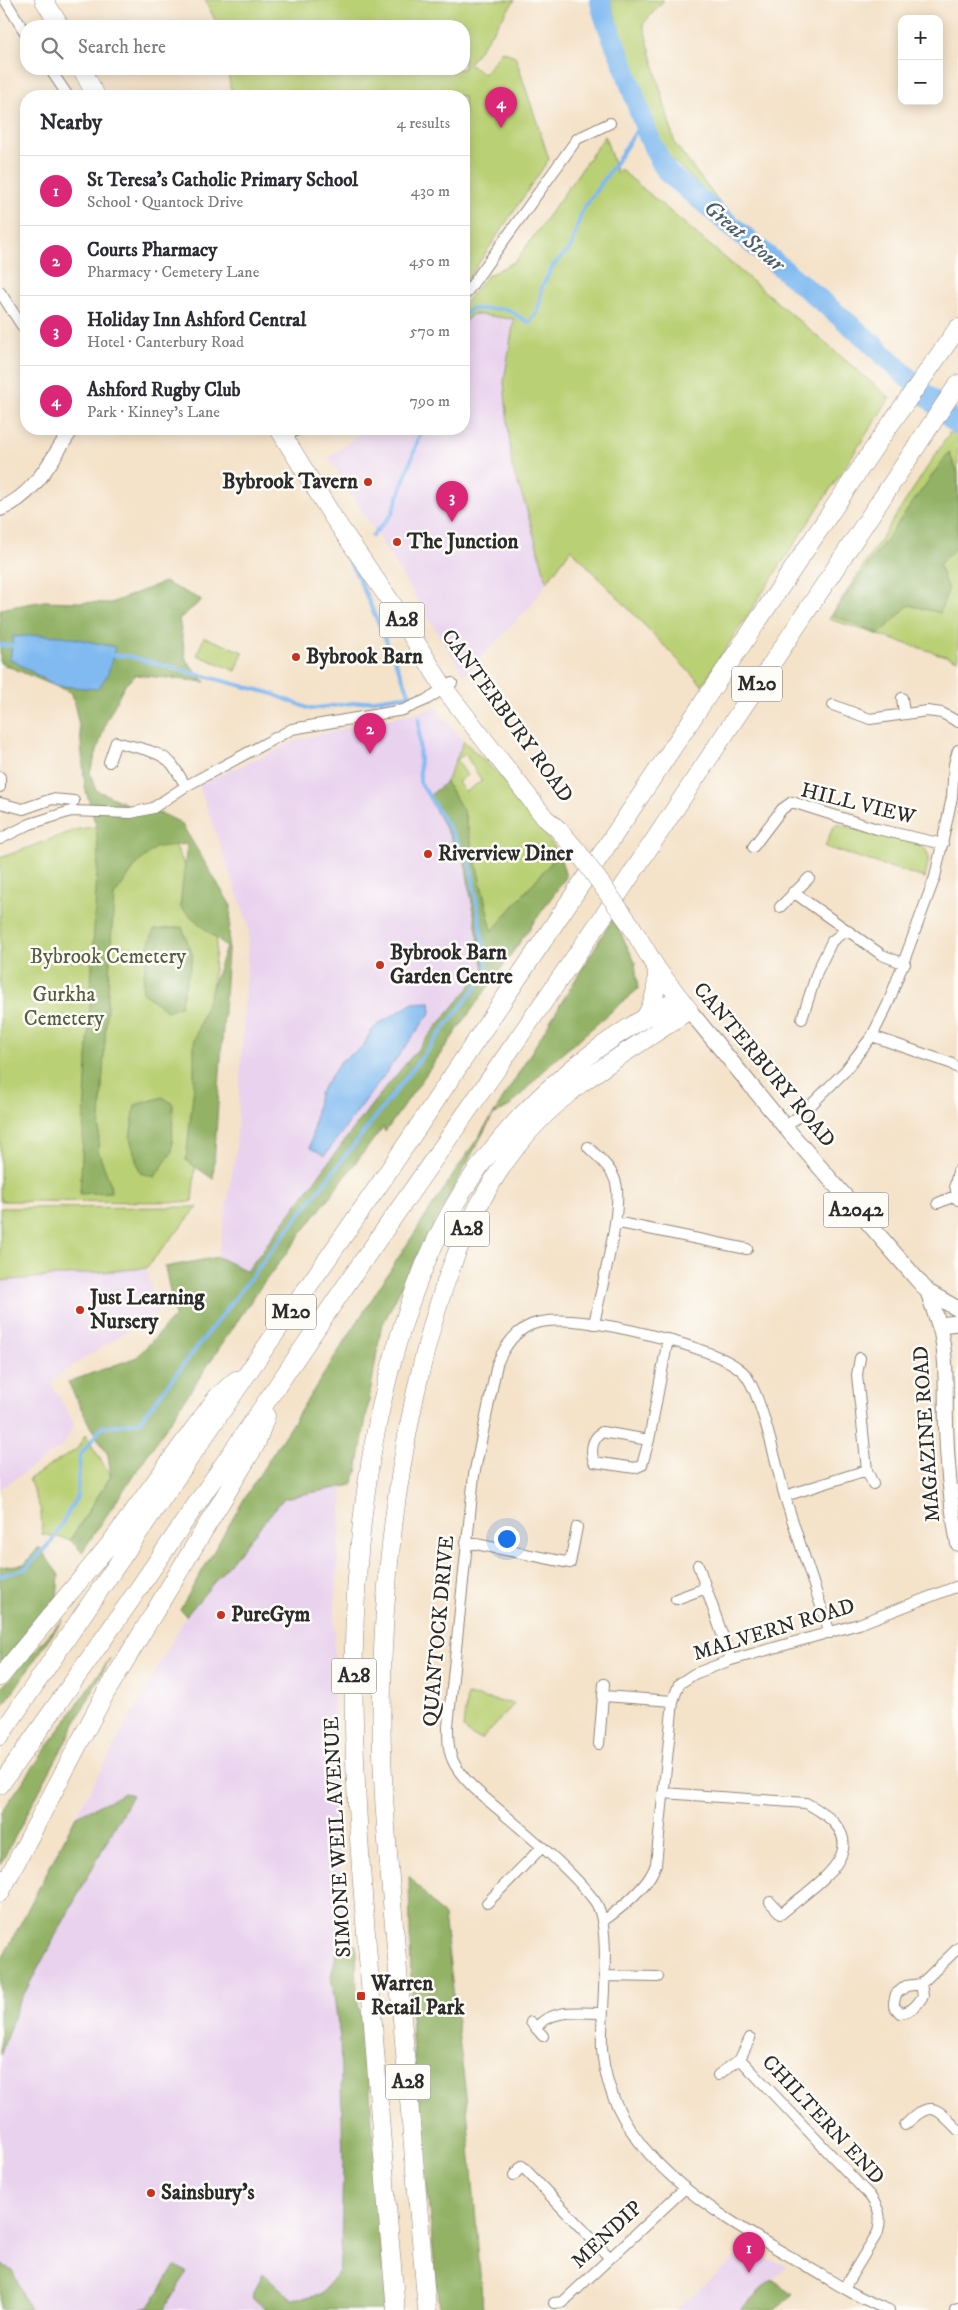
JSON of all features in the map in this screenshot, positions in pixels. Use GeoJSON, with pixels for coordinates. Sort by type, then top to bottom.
{"type":"FeatureCollection","features":[{"type":"Feature","properties":{"kind":"highway"},"geometry":{"type":"LineString","coordinates":[[44,0],[56,20]]}},
{"type":"Feature","properties":{"kind":"highway"},"geometry":{"type":"LineString","coordinates":[[85,75],[93,90]]}},
{"type":"Feature","properties":{"kind":"highway","name":"M20"},"geometry":{"type":"LineString","coordinates":[[0,1736],[256,1361],[390,1169],[880,439],[958,328]]}},
{"type":"Feature","properties":{"kind":"highway","name":"M20"},"geometry":{"type":"LineString","coordinates":[[0,1785],[607,911],[958,384]]}},
{"type":"Feature","properties":{"kind":"highway","name":"CANTERBURY ROAD"},"geometry":{"type":"LineString","coordinates":[[291,435],[333,517],[448,686],[545,818],[558,828],[578,852],[630,924],[657,969],[684,1004]]}},
{"type":"Feature","properties":{"kind":"highway"},"geometry":{"type":"LineString","coordinates":[[646,1016],[654,1003],[657,989],[657,969]]}},
{"type":"Feature","properties":{"kind":"highway","name":"SIMONE WEIL AVENUE"},"geometry":{"type":"LineString","coordinates":[[396,2310],[357,1841],[353,1743],[356,1579],[362,1511],[371,1451],[384,1388],[401,1328],[424,1266],[438,1234],[482,1162],[514,1124],[590,1052],[646,1016],[684,1004]]}},
{"type":"Feature","properties":{"kind":"highway","name":"A28"},"geometry":{"type":"LineString","coordinates":[[427,2310],[388,1854],[382,1751],[383,1645],[387,1576],[407,1432],[427,1337],[453,1262],[470,1222],[494,1179],[518,1144],[569,1093],[591,1074],[684,1004]]}},
{"type":"Feature","properties":{"kind":"highway","name":"M20"},"geometry":{"type":"LineString","coordinates":[[0,1676],[110,1545],[217,1397],[256,1361]]}},
{"type":"Feature","properties":{"kind":"highway","name":"M20"},"geometry":{"type":"LineString","coordinates":[[0,1893],[105,1694],[256,1444],[273,1394]]}},
{"type":"Feature","properties":{"kind":"main road","name":"CANTERBURY ROAD"},"geometry":{"type":"LineString","coordinates":[[684,1004],[785,1127],[928,1292],[958,1309]]}},
{"type":"Feature","properties":{"kind":"main road","name":"MAGAZINE ROAD"},"geometry":{"type":"LineString","coordinates":[[928,1292],[939,1325]]}},
{"type":"Feature","properties":{"kind":"main road"},"geometry":{"type":"LineString","coordinates":[[939,1325],[958,1324]]}},
{"type":"Feature","properties":{"kind":"street"},"geometry":{"type":"LineString","coordinates":[[5,0],[20,24]]}},
{"type":"Feature","properties":{"kind":"street"},"geometry":{"type":"LineString","coordinates":[[54,75],[64,90]]}},
{"type":"Feature","properties":{"kind":"street"},"geometry":{"type":"LineString","coordinates":[[470,288],[577,139],[610,123]]}},
{"type":"Feature","properties":{"kind":"street"},"geometry":{"type":"LineString","coordinates":[[0,292],[20,323]]}},
{"type":"Feature","properties":{"kind":"street"},"geometry":{"type":"LineString","coordinates":[[0,510],[10,505],[36,484],[68,435]]}},
{"type":"Feature","properties":{"kind":"street"},"geometry":{"type":"LineString","coordinates":[[0,839],[30,824],[72,811],[131,813],[152,808],[186,786],[292,729],[403,710],[426,700],[448,686]]}},
{"type":"Feature","properties":{"kind":"street"},"geometry":{"type":"LineString","coordinates":[[902,698],[904,714]]}},
{"type":"Feature","properties":{"kind":"street"},"geometry":{"type":"LineString","coordinates":[[833,705],[870,719],[927,711],[942,712],[958,722]]}},
{"type":"Feature","properties":{"kind":"street"},"geometry":{"type":"LineString","coordinates":[[109,762],[116,742],[152,753],[165,758],[171,763],[186,786]]}},
{"type":"Feature","properties":{"kind":"street"},"geometry":{"type":"LineString","coordinates":[[785,1127],[805,1111],[845,1072],[872,1036],[904,964],[935,877],[955,797],[954,764],[958,750]]}},
{"type":"Feature","properties":{"kind":"street"},"geometry":{"type":"LineString","coordinates":[[0,777],[0,786]]}},
{"type":"Feature","properties":{"kind":"street"},"geometry":{"type":"LineString","coordinates":[[0,803],[23,810],[52,799],[74,801]]}},
{"type":"Feature","properties":{"kind":"street","name":"HILL VIEW"},"geometry":{"type":"LineString","coordinates":[[753,847],[782,809],[792,802],[877,830],[943,844]]}},
{"type":"Feature","properties":{"kind":"street"},"geometry":{"type":"LineString","coordinates":[[780,907],[809,878]]}},
{"type":"Feature","properties":{"kind":"street"},"geometry":{"type":"LineString","coordinates":[[793,892],[844,930],[882,955],[904,964]]}},
{"type":"Feature","properties":{"kind":"street"},"geometry":{"type":"LineString","coordinates":[[802,1019],[817,972],[832,941],[844,930]]}},
{"type":"Feature","properties":{"kind":"street"},"geometry":{"type":"LineString","coordinates":[[872,1036],[950,1063],[958,1068]]}},
{"type":"Feature","properties":{"kind":"street"},"geometry":{"type":"LineString","coordinates":[[588,1147],[606,1165],[616,1184],[614,1222],[594,1324]]}},
{"type":"Feature","properties":{"kind":"street"},"geometry":{"type":"LineString","coordinates":[[938,1203],[958,1197],[955,1185],[958,1170]]}},
{"type":"Feature","properties":{"kind":"street"},"geometry":{"type":"LineString","coordinates":[[614,1222],[747,1249]]}},
{"type":"Feature","properties":{"kind":"street","name":"QUANTOCK DRIVE"},"geometry":{"type":"LineString","coordinates":[[830,1633],[785,1496],[758,1403],[746,1374],[731,1362],[668,1340],[594,1324],[555,1319],[538,1322],[524,1329],[505,1347],[497,1364],[474,1475],[448,1726],[450,1753],[458,1768],[474,1786],[542,1847],[596,1901],[606,1944],[602,2051],[616,2100],[635,2136],[653,2158],[684,2189],[725,2219],[844,2288],[889,2310]]}},
{"type":"Feature","properties":{"kind":"street","name":"MAGAZINE ROAD"},"geometry":{"type":"LineString","coordinates":[[939,1325],[946,1359],[949,1485],[958,1544]]}},
{"type":"Feature","properties":{"kind":"street"},"geometry":{"type":"LineString","coordinates":[[649,1440],[602,1432],[595,1437],[592,1454],[594,1462],[636,1468],[642,1465],[649,1440],[668,1340]]}},
{"type":"Feature","properties":{"kind":"street"},"geometry":{"type":"LineString","coordinates":[[860,1358],[857,1375],[868,1470],[873,1484]]}},
{"type":"Feature","properties":{"kind":"street"},"geometry":{"type":"LineString","coordinates":[[785,1496],[868,1470]]}},
{"type":"Feature","properties":{"kind":"street"},"geometry":{"type":"LineString","coordinates":[[466,1542],[570,1563],[577,1527]]}},
{"type":"Feature","properties":{"kind":"street"},"geometry":{"type":"LineString","coordinates":[[698,1565],[731,1660]]}},
{"type":"Feature","properties":{"kind":"street","name":"MALVERN ROAD"},"geometry":{"type":"LineString","coordinates":[[602,1922],[616,1912],[653,1875],[656,1864],[673,1701],[679,1684],[685,1679],[731,1660],[830,1633],[958,1586]]}},
{"type":"Feature","properties":{"kind":"street"},"geometry":{"type":"LineString","coordinates":[[676,1599],[706,1588]]}},
{"type":"Feature","properties":{"kind":"street"},"geometry":{"type":"LineString","coordinates":[[599,1744],[604,1684]]}},
{"type":"Feature","properties":{"kind":"street"},"geometry":{"type":"LineString","coordinates":[[604,1696],[673,1701]]}},
{"type":"Feature","properties":{"kind":"street"},"geometry":{"type":"LineString","coordinates":[[663,1793],[806,1803],[820,1810],[830,1820],[841,1833],[845,1843],[842,1856],[835,1867],[781,1914],[770,1902]]}},
{"type":"Feature","properties":{"kind":"street"},"geometry":{"type":"LineString","coordinates":[[486,1903],[542,1847]]}},
{"type":"Feature","properties":{"kind":"street"},"geometry":{"type":"LineString","coordinates":[[922,1984],[958,1948]]}},
{"type":"Feature","properties":{"kind":"street"},"geometry":{"type":"LineString","coordinates":[[604,1976],[658,1978]]}},
{"type":"Feature","properties":{"kind":"street"},"geometry":{"type":"LineString","coordinates":[[536,2029],[546,2017],[558,2014],[602,2013]]}},
{"type":"Feature","properties":{"kind":"street","name":"CHILTERN END"},"geometry":{"type":"LineString","coordinates":[[718,2075],[740,2059],[750,2038]]}},
{"type":"Feature","properties":{"kind":"street","name":"CHILTERN END"},"geometry":{"type":"LineString","coordinates":[[740,2059],[870,2196],[879,2209],[880,2222],[878,2232],[844,2288]]}},
{"type":"Feature","properties":{"kind":"street"},"geometry":{"type":"LineString","coordinates":[[906,2125],[922,2109],[930,2108],[936,2110],[958,2130]]}},
{"type":"Feature","properties":{"kind":"street"},"geometry":{"type":"LineString","coordinates":[[514,2175],[522,2166],[610,2258]]}},
{"type":"Feature","properties":{"kind":"street","name":"MENDIP"},"geometry":{"type":"LineString","coordinates":[[554,2303],[563,2302],[684,2189]]}},
{"type":"Feature","properties":{"kind":"shaded area"},"geometry":{"type":"Polygon","coordinates":[[[473,314],[514,318],[504,382],[512,467],[526,507],[547,582],[531,606],[464,675],[329,458],[358,435],[470,435],[470,317],[473,314]]]}},
{"type":"Feature","properties":{"kind":"shaded area"},"geometry":{"type":"Polygon","coordinates":[[[436,708],[464,741],[446,782],[428,797],[465,863],[484,970],[316,1178],[247,1271],[218,1257],[236,1151],[249,927],[199,785],[300,739],[436,708]]]}},
{"type":"Feature","properties":{"kind":"shaded area"},"geometry":{"type":"Polygon","coordinates":[[[146,1268],[157,1312],[55,1377],[52,1385],[74,1424],[64,1445],[0,1489],[0,1281],[146,1268]]]}},
{"type":"Feature","properties":{"kind":"shaded area","name":"Warren Retail Park"},"geometry":{"type":"Polygon","coordinates":[[[263,1476],[344,1478],[335,1601],[333,1768],[377,2310],[0,2310],[0,1985],[54,1856],[263,1476]]]}},
{"type":"Feature","properties":{"kind":"shaded area"},"geometry":{"type":"Polygon","coordinates":[[[746,2249],[786,2266],[740,2310],[675,2310],[746,2249]]]}},
{"type":"Feature","properties":{"kind":"green space"},"geometry":{"type":"Polygon","coordinates":[[[205,0],[515,0],[470,63],[470,20],[215,20],[205,0]]]}},
{"type":"Feature","properties":{"kind":"green space"},"geometry":{"type":"Polygon","coordinates":[[[610,0],[664,0],[643,24],[675,144],[725,210],[658,146],[647,119],[610,0]]]}},
{"type":"Feature","properties":{"kind":"green space"},"geometry":{"type":"Polygon","coordinates":[[[502,51],[515,56],[549,159],[470,276],[470,90],[231,90],[228,75],[470,75],[470,65],[484,74],[502,51]]]}},
{"type":"Feature","properties":{"kind":"green space"},"geometry":{"type":"Polygon","coordinates":[[[605,136],[617,174],[620,169],[890,398],[702,685],[571,549],[547,582],[526,507],[512,467],[504,382],[514,319],[473,314],[470,317],[470,297],[487,276],[516,261],[605,136]]]}},
{"type":"Feature","properties":{"kind":"green space"},"geometry":{"type":"Polygon","coordinates":[[[958,420],[958,660],[829,619],[958,420]]]}},
{"type":"Feature","properties":{"kind":"green space"},"geometry":{"type":"Polygon","coordinates":[[[949,452],[958,474],[958,545],[939,565],[948,590],[940,613],[909,605],[880,634],[832,615],[949,452]]]}},
{"type":"Feature","properties":{"kind":"green space"},"geometry":{"type":"Polygon","coordinates":[[[164,582],[202,600],[179,619],[186,660],[205,682],[136,675],[124,686],[106,722],[90,773],[96,790],[131,806],[165,815],[181,823],[231,906],[213,1179],[186,1160],[194,1086],[194,1040],[226,947],[180,907],[187,844],[156,847],[138,863],[114,896],[98,1151],[110,1183],[111,1192],[80,1194],[98,853],[96,826],[85,787],[80,731],[72,693],[0,663],[0,609],[44,601],[111,603],[164,582]]]}},
{"type":"Feature","properties":{"kind":"green space"},"geometry":{"type":"Polygon","coordinates":[[[204,637],[243,652],[236,671],[197,655],[204,637]]]}},
{"type":"Feature","properties":{"kind":"green space"},"geometry":{"type":"Polygon","coordinates":[[[464,741],[505,781],[559,853],[492,932],[464,812],[446,782],[464,741]],[[465,754],[457,760],[467,775],[458,782],[465,792],[482,781],[465,754]]]}},
{"type":"Feature","properties":{"kind":"green space"},"geometry":{"type":"Polygon","coordinates":[[[446,782],[464,812],[492,931],[559,853],[566,877],[385,1132],[383,1127],[259,1289],[82,1552],[70,1540],[111,1476],[108,1455],[90,1426],[68,1382],[137,1357],[175,1316],[165,1267],[218,1257],[247,1271],[373,1103],[484,970],[465,863],[428,797],[446,782]]]}},
{"type":"Feature","properties":{"kind":"green space","name":"Bybrook Cemetery"},"geometry":{"type":"Polygon","coordinates":[[[163,818],[217,937],[192,1202],[0,1201],[0,858],[78,829],[163,818]]]}},
{"type":"Feature","properties":{"kind":"green space"},"geometry":{"type":"Polygon","coordinates":[[[837,824],[921,845],[925,848],[928,856],[925,878],[825,847],[832,829],[837,824]]]}},
{"type":"Feature","properties":{"kind":"green space"},"geometry":{"type":"Polygon","coordinates":[[[613,918],[635,962],[638,989],[551,1063],[510,1106],[493,1115],[613,918]]]}},
{"type":"Feature","properties":{"kind":"green space"},"geometry":{"type":"Polygon","coordinates":[[[182,927],[193,956],[180,1006],[167,1011],[142,992],[148,945],[154,930],[182,927]]]}},
{"type":"Feature","properties":{"kind":"green space"},"geometry":{"type":"Polygon","coordinates":[[[163,1097],[173,1104],[172,1152],[155,1177],[140,1173],[130,1138],[135,1105],[163,1097]]]}},
{"type":"Feature","properties":{"kind":"green space"},"geometry":{"type":"Polygon","coordinates":[[[493,1115],[416,1257],[381,1328],[357,1472],[352,1485],[284,1498],[186,1616],[180,1609],[247,1494],[402,1252],[493,1115]]]}},
{"type":"Feature","properties":{"kind":"green space"},"geometry":{"type":"Polygon","coordinates":[[[198,1207],[146,1268],[0,1281],[0,1208],[198,1207]]]}},
{"type":"Feature","properties":{"kind":"green space"},"geometry":{"type":"Polygon","coordinates":[[[85,1435],[111,1476],[70,1540],[42,1534],[41,1511],[29,1479],[77,1449],[85,1435]]]}},
{"type":"Feature","properties":{"kind":"green space"},"geometry":{"type":"Polygon","coordinates":[[[39,1547],[59,1575],[57,1599],[0,1664],[0,1567],[25,1564],[39,1547]]]}},
{"type":"Feature","properties":{"kind":"green space"},"geometry":{"type":"Polygon","coordinates":[[[63,1619],[0,1710],[0,1689],[63,1619]]]}},
{"type":"Feature","properties":{"kind":"green space"},"geometry":{"type":"Polygon","coordinates":[[[110,1658],[0,1865],[0,1814],[110,1658]]]}},
{"type":"Feature","properties":{"kind":"green space"},"geometry":{"type":"Polygon","coordinates":[[[467,1695],[514,1704],[482,1739],[472,1736],[463,1728],[467,1695]]]}},
{"type":"Feature","properties":{"kind":"green space"},"geometry":{"type":"Polygon","coordinates":[[[125,1793],[132,1795],[18,2005],[0,2055],[0,1963],[76,1816],[125,1793]]]}},
{"type":"Feature","properties":{"kind":"green space"},"geometry":{"type":"Polygon","coordinates":[[[409,1876],[444,1916],[466,2095],[483,2310],[439,2310],[412,2039],[409,1876]]]}},
{"type":"Feature","properties":{"kind":"green space"},"geometry":{"type":"Polygon","coordinates":[[[356,1945],[357,1999],[366,2040],[386,2310],[266,2310],[252,2297],[263,2273],[292,2299],[322,2294],[339,2270],[343,2162],[340,2038],[331,1976],[338,1947],[356,1945]]]}},
{"type":"Feature","properties":{"kind":"green space"},"geometry":{"type":"Polygon","coordinates":[[[0,2264],[12,2270],[30,2310],[0,2310],[0,2264]]]}},
{"type":"Feature","properties":{"kind":"green space"},"geometry":{"type":"Polygon","coordinates":[[[175,2266],[187,2272],[164,2310],[138,2310],[149,2307],[175,2266]]]}},
{"type":"Feature","properties":{"kind":"green space"},"geometry":{"type":"Polygon","coordinates":[[[771,2280],[793,2295],[773,2310],[740,2310],[771,2280]]]}},
{"type":"Feature","properties":{"kind":"water"},"geometry":{"type":"Polygon","coordinates":[[[37,635],[63,636],[115,647],[108,674],[98,689],[56,686],[10,659],[13,637],[37,635]]]}},
{"type":"Feature","properties":{"kind":"water"},"geometry":{"type":"Polygon","coordinates":[[[430,1002],[431,1012],[325,1155],[310,1148],[319,1094],[341,1061],[363,1047],[371,1031],[383,1021],[413,1003],[430,1002]]]}},
{"type":"Feature","properties":{"kind":"waterway","name":"Great Stour"},"geometry":{"type":"LineString","coordinates":[[600,0],[605,20],[625,67],[645,126],[668,173],[867,339],[958,425]]}},
{"type":"Feature","properties":{"kind":"waterway"},"geometry":{"type":"LineString","coordinates":[[470,309],[507,309],[529,323],[538,311],[542,287],[553,266],[571,247],[582,211],[642,122]]}},
{"type":"Feature","properties":{"kind":"waterway"},"geometry":{"type":"LineString","coordinates":[[372,536],[392,514],[420,435]]}},
{"type":"Feature","properties":{"kind":"waterway"},"geometry":{"type":"LineString","coordinates":[[109,655],[127,656],[270,693],[310,709],[410,695],[359,579],[345,554]]}},
{"type":"Feature","properties":{"kind":"waterway"},"geometry":{"type":"LineString","coordinates":[[0,645],[17,646]]}},
{"type":"Feature","properties":{"kind":"waterway"},"geometry":{"type":"LineString","coordinates":[[0,1576],[25,1569],[52,1541],[77,1497],[80,1456],[102,1427],[139,1422],[488,972],[470,862],[420,782],[419,719]]}},
{"type":"Feature","properties":{"kind":"place","name":"Ashford Rugby Club"},"geometry":{"type":"Point","coordinates":[501,128]}},
{"type":"Feature","properties":{"kind":"place","name":"Bybrook Tavern"},"geometry":{"type":"Point","coordinates":[368,482]}},
{"type":"Feature","properties":{"kind":"place","name":"Holiday Inn Ashford Central"},"geometry":{"type":"Point","coordinates":[452,522]}},
{"type":"Feature","properties":{"kind":"place","name":"The Junction"},"geometry":{"type":"Point","coordinates":[397,542]}},
{"type":"Feature","properties":{"kind":"place","name":"Bybrook Barn"},"geometry":{"type":"Point","coordinates":[296,657]}},
{"type":"Feature","properties":{"kind":"place","name":"Courts Pharmacy"},"geometry":{"type":"Point","coordinates":[370,754]}},
{"type":"Feature","properties":{"kind":"place","name":"Riverview Diner"},"geometry":{"type":"Point","coordinates":[428,854]}},
{"type":"Feature","properties":{"kind":"place","name":"Bybrook Barn Garden Centre"},"geometry":{"type":"Point","coordinates":[380,965]}},
{"type":"Feature","properties":{"kind":"place","name":"Just Learning Nursery"},"geometry":{"type":"Point","coordinates":[80,1310]}},
{"type":"Feature","properties":{"kind":"place","name":"PureGym"},"geometry":{"type":"Point","coordinates":[221,1615]}},
{"type":"Feature","properties":{"kind":"place","name":"Warren Retail Park"},"geometry":{"type":"Point","coordinates":[361,1996]}},
{"type":"Feature","properties":{"kind":"place","name":"Sainsbury's"},"geometry":{"type":"Point","coordinates":[151,2193]}},
{"type":"Feature","properties":{"kind":"place","name":"St Teresa's Catholic Primary School"},"geometry":{"type":"Point","coordinates":[749,2273]}},
{"type":"Feature","properties":{"kind":"park label","name":"Gurkha Cemetery"},"geometry":{"type":"Point","coordinates":[64,1007]}}]}
